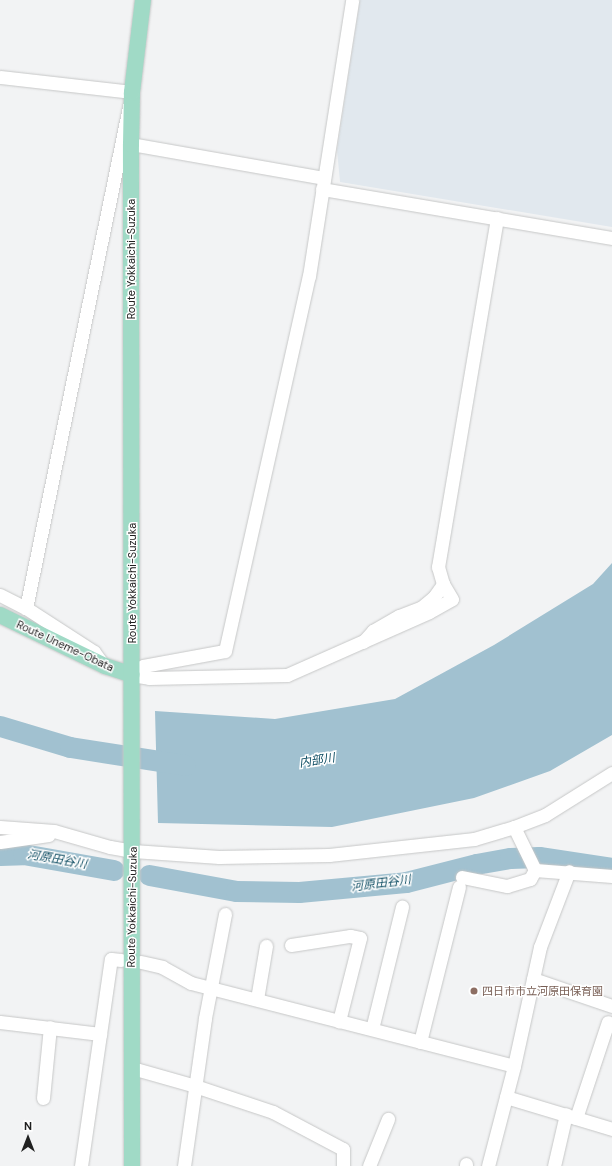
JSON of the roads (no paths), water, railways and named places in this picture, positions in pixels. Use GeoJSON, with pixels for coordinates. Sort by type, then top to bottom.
{"type":"FeatureCollection","features":[{"type":"Feature","properties":{"kind":"main road","name":"Route Yokkaichi-Suzuka"},"geometry":{"type":"LineString","coordinates":[[132,1166],[133,845],[131,712],[131,144],[132,92],[143,0]]}},
{"type":"Feature","properties":{"kind":"main road","name":"Route Uneme-Obata"},"geometry":{"type":"LineString","coordinates":[[0,615],[105,666],[132,675]]}},
{"type":"Feature","properties":{"kind":"street"},"geometry":{"type":"LineString","coordinates":[[132,675],[143,666],[225,651],[300,320],[352,0]]}},
{"type":"Feature","properties":{"kind":"street"},"geometry":{"type":"LineString","coordinates":[[0,77],[132,92],[26,608]]}},
{"type":"Feature","properties":{"kind":"street"},"geometry":{"type":"LineString","coordinates":[[131,144],[497,218],[612,238]]}},
{"type":"Feature","properties":{"kind":"street"},"geometry":{"type":"LineString","coordinates":[[132,675],[149,678],[286,675],[363,642],[373,631],[399,616],[422,607],[434,597],[442,584],[438,567],[497,218]]}},
{"type":"Feature","properties":{"kind":"street"},"geometry":{"type":"LineString","coordinates":[[0,595],[26,608],[94,652],[105,666]]}},
{"type":"Feature","properties":{"kind":"street"},"geometry":{"type":"LineString","coordinates":[[0,828],[54,831],[110,848],[133,845],[219,857],[329,855],[474,838],[514,827],[545,815],[612,773]]}},
{"type":"Feature","properties":{"kind":"street"},"geometry":{"type":"LineString","coordinates":[[420,1042],[460,882],[507,886],[530,879],[533,866],[514,827]]}},
{"type":"Feature","properties":{"kind":"street"},"geometry":{"type":"LineString","coordinates":[[0,842],[47,837],[54,831]]}},
{"type":"Feature","properties":{"kind":"street"},"geometry":{"type":"LineString","coordinates":[[533,866],[612,876]]}},
{"type":"Feature","properties":{"kind":"street"},"geometry":{"type":"LineString","coordinates":[[488,1166],[514,1066],[540,947],[568,871]]}},
{"type":"Feature","properties":{"kind":"street"},"geometry":{"type":"LineString","coordinates":[[372,1029],[402,907]]}},
{"type":"Feature","properties":{"kind":"street"},"geometry":{"type":"LineString","coordinates":[[184,1166],[210,987],[225,914]]}},
{"type":"Feature","properties":{"kind":"street"},"geometry":{"type":"LineString","coordinates":[[291,945],[350,936],[360,938],[339,1021]]}},
{"type":"Feature","properties":{"kind":"street"},"geometry":{"type":"LineString","coordinates":[[257,999],[266,946]]}},
{"type":"Feature","properties":{"kind":"street"},"geometry":{"type":"LineString","coordinates":[[81,1166],[111,960],[121,960]]}},
{"type":"Feature","properties":{"kind":"street"},"geometry":{"type":"LineString","coordinates":[[141,962],[162,967],[192,983],[514,1066]]}},
{"type":"Feature","properties":{"kind":"street"},"geometry":{"type":"LineString","coordinates":[[533,979],[612,1006]]}},
{"type":"Feature","properties":{"kind":"street"},"geometry":{"type":"LineString","coordinates":[[0,1022],[100,1034]]}},
{"type":"Feature","properties":{"kind":"street"},"geometry":{"type":"LineString","coordinates":[[554,1166],[571,1116],[608,1022]]}},
{"type":"Feature","properties":{"kind":"street"},"geometry":{"type":"LineString","coordinates":[[42,1098],[50,1027]]}},
{"type":"Feature","properties":{"kind":"street"},"geometry":{"type":"LineString","coordinates":[[132,1068],[195,1086],[273,1112],[343,1149],[343,1166]]}},
{"type":"Feature","properties":{"kind":"street"},"geometry":{"type":"LineString","coordinates":[[506,1097],[612,1129]]}},
{"type":"Feature","properties":{"kind":"street"},"geometry":{"type":"LineString","coordinates":[[369,1166],[388,1119]]}},
{"type":"Feature","properties":{"kind":"water"},"geometry":{"type":"Polygon","coordinates":[[[612,563],[612,735],[550,771],[474,798],[332,827],[158,823],[155,711],[275,719],[395,699],[494,645],[593,584],[612,563]]]}},
{"type":"Feature","properties":{"kind":"waterway","name":"内部川"},"geometry":{"type":"LineString","coordinates":[[0,726],[70,747],[185,765]]}},
{"type":"Feature","properties":{"kind":"waterway","name":"河原田谷川"},"geometry":{"type":"LineString","coordinates":[[0,855],[23,854],[114,870]]}},
{"type":"Feature","properties":{"kind":"waterway","name":"河原田谷川"},"geometry":{"type":"LineString","coordinates":[[149,875],[236,891],[299,892],[406,882],[476,864],[510,858],[539,857],[612,868]]}},
{"type":"Feature","properties":{"kind":"place","name":"四日市市立河原田保育園"},"geometry":{"type":"Point","coordinates":[474,991]}}]}
